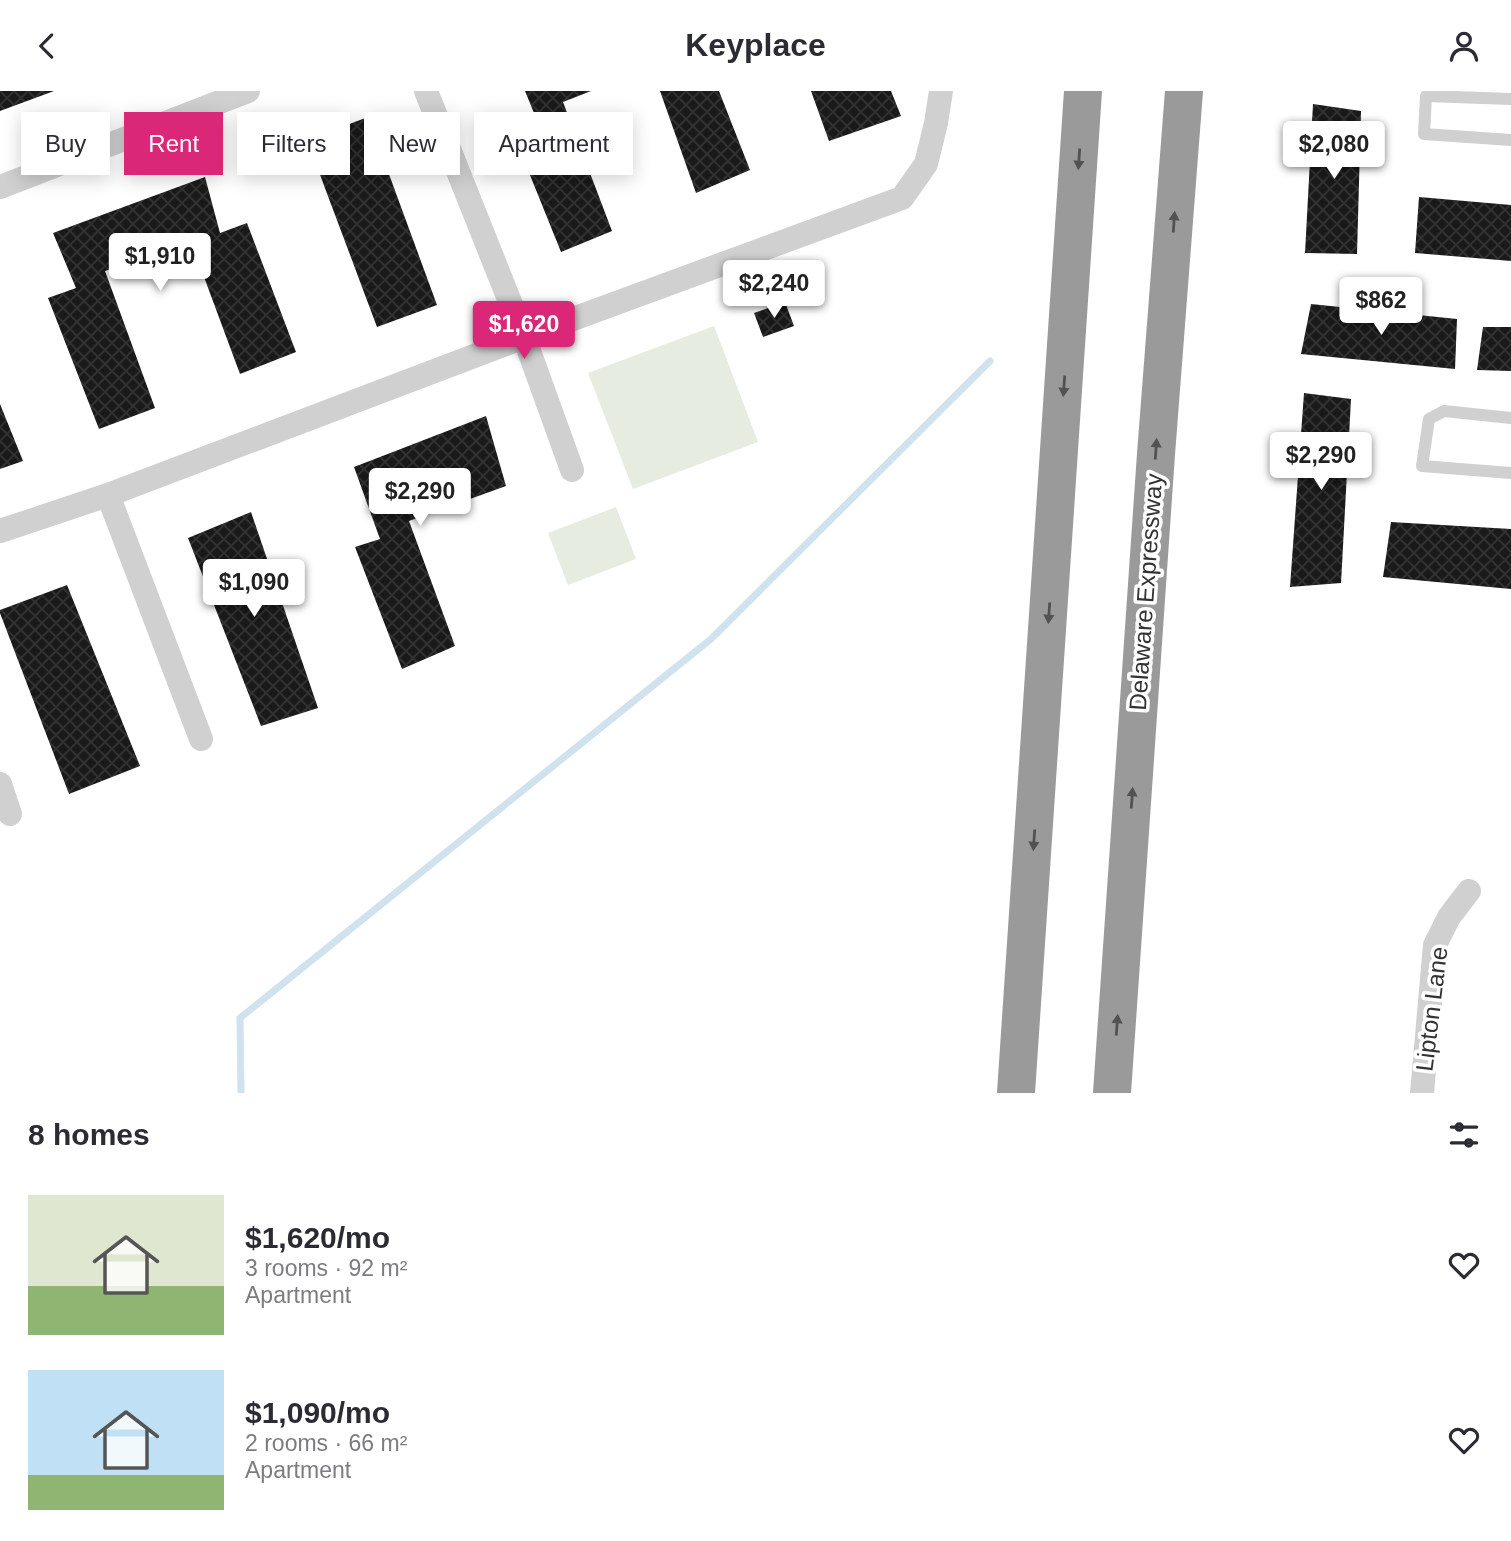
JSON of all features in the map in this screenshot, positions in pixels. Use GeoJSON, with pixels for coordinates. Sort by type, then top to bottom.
{"type":"FeatureCollection","features":[{"type":"Feature","properties":{"kind":"highway"},"geometry":{"type":"LineString","coordinates":[[1016,1093],[1083,91]]}},
{"type":"Feature","properties":{"kind":"highway","name":"Delaware Expressway"},"geometry":{"type":"LineString","coordinates":[[1112,1093],[1184,91]]}},
{"type":"Feature","properties":{"kind":"street"},"geometry":{"type":"LineString","coordinates":[[0,187],[248,91]]}},
{"type":"Feature","properties":{"kind":"street"},"geometry":{"type":"LineString","coordinates":[[426,91],[524,337],[572,470]]}},
{"type":"Feature","properties":{"kind":"street"},"geometry":{"type":"LineString","coordinates":[[0,531],[108,495],[524,337],[902,198],[926,164],[941,91]]}},
{"type":"Feature","properties":{"kind":"street"},"geometry":{"type":"LineString","coordinates":[[108,495],[201,739]]}},
{"type":"Feature","properties":{"kind":"street"},"geometry":{"type":"LineString","coordinates":[[0,784],[10,814]]}},
{"type":"Feature","properties":{"kind":"street","name":"Lipton Lane"},"geometry":{"type":"LineString","coordinates":[[1422,1093],[1435,945],[1449,917],[1469,891]]}},
{"type":"Feature","properties":{"kind":"lane"},"geometry":{"type":"LineString","coordinates":[[1511,99],[1426,96],[1424,134],[1511,140]]}},
{"type":"Feature","properties":{"kind":"lane"},"geometry":{"type":"LineString","coordinates":[[1511,418],[1444,411],[1429,419],[1422,466],[1511,473]]}},
{"type":"Feature","properties":{"kind":"shaded area"},"geometry":{"type":"Polygon","coordinates":[[[714,326],[758,442],[633,489],[588,373],[714,326]]]}},
{"type":"Feature","properties":{"kind":"shaded area"},"geometry":{"type":"Polygon","coordinates":[[[616,507],[636,559],[568,585],[548,533],[616,507]]]}},
{"type":"Feature","properties":{"kind":"building"},"geometry":{"type":"Polygon","coordinates":[[[0,91],[54,91],[0,111],[0,91]]]}},
{"type":"Feature","properties":{"kind":"building"},"geometry":{"type":"Polygon","coordinates":[[[525,91],[591,91],[563,102],[567,112],[534,112],[525,91]]]}},
{"type":"Feature","properties":{"kind":"building"},"geometry":{"type":"Polygon","coordinates":[[[660,91],[719,91],[750,170],[696,193],[660,91]]]}},
{"type":"Feature","properties":{"kind":"building"},"geometry":{"type":"Polygon","coordinates":[[[811,91],[891,91],[901,116],[829,141],[811,91]]]}},
{"type":"Feature","properties":{"kind":"building"},"geometry":{"type":"Polygon","coordinates":[[[1313,104],[1361,111],[1357,254],[1305,253],[1313,104]]]}},
{"type":"Feature","properties":{"kind":"building"},"geometry":{"type":"Polygon","coordinates":[[[364,119],[364,175],[389,175],[437,305],[377,327],[320,175],[350,175],[350,124],[364,119]]]}},
{"type":"Feature","properties":{"kind":"building"},"geometry":{"type":"Polygon","coordinates":[[[530,175],[591,175],[612,231],[561,252],[530,175]]]}},
{"type":"Feature","properties":{"kind":"building"},"geometry":{"type":"Polygon","coordinates":[[[205,177],[220,233],[247,223],[296,352],[240,374],[191,242],[105,271],[155,408],[99,429],[48,298],[76,288],[53,233],[205,177]]]}},
{"type":"Feature","properties":{"kind":"building"},"geometry":{"type":"Polygon","coordinates":[[[1419,197],[1511,205],[1511,261],[1415,253],[1419,197]]]}},
{"type":"Feature","properties":{"kind":"building"},"geometry":{"type":"Polygon","coordinates":[[[785,302],[794,326],[763,337],[754,313],[785,302]]]}},
{"type":"Feature","properties":{"kind":"building"},"geometry":{"type":"Polygon","coordinates":[[[1311,304],[1457,319],[1455,369],[1301,354],[1311,304]]]}},
{"type":"Feature","properties":{"kind":"building"},"geometry":{"type":"Polygon","coordinates":[[[1483,327],[1511,327],[1511,371],[1477,370],[1483,327]]]}},
{"type":"Feature","properties":{"kind":"building"},"geometry":{"type":"Polygon","coordinates":[[[1304,393],[1351,399],[1341,583],[1290,587],[1304,393]]]}},
{"type":"Feature","properties":{"kind":"building"},"geometry":{"type":"Polygon","coordinates":[[[0,404],[23,461],[0,469],[0,404]]]}},
{"type":"Feature","properties":{"kind":"building"},"geometry":{"type":"Polygon","coordinates":[[[486,416],[506,486],[409,521],[455,646],[402,669],[355,547],[380,539],[354,467],[486,416]]]}},
{"type":"Feature","properties":{"kind":"building"},"geometry":{"type":"Polygon","coordinates":[[[251,512],[318,708],[261,726],[188,538],[251,512]]]}},
{"type":"Feature","properties":{"kind":"building"},"geometry":{"type":"Polygon","coordinates":[[[1391,522],[1511,529],[1511,589],[1383,577],[1391,522]]]}},
{"type":"Feature","properties":{"kind":"building"},"geometry":{"type":"Polygon","coordinates":[[[67,585],[140,766],[69,794],[0,613],[0,610],[67,585]]]}},
{"type":"Feature","properties":{"kind":"waterway"},"geometry":{"type":"LineString","coordinates":[[241,1093],[240,1018],[711,639],[990,361]]}}]}
